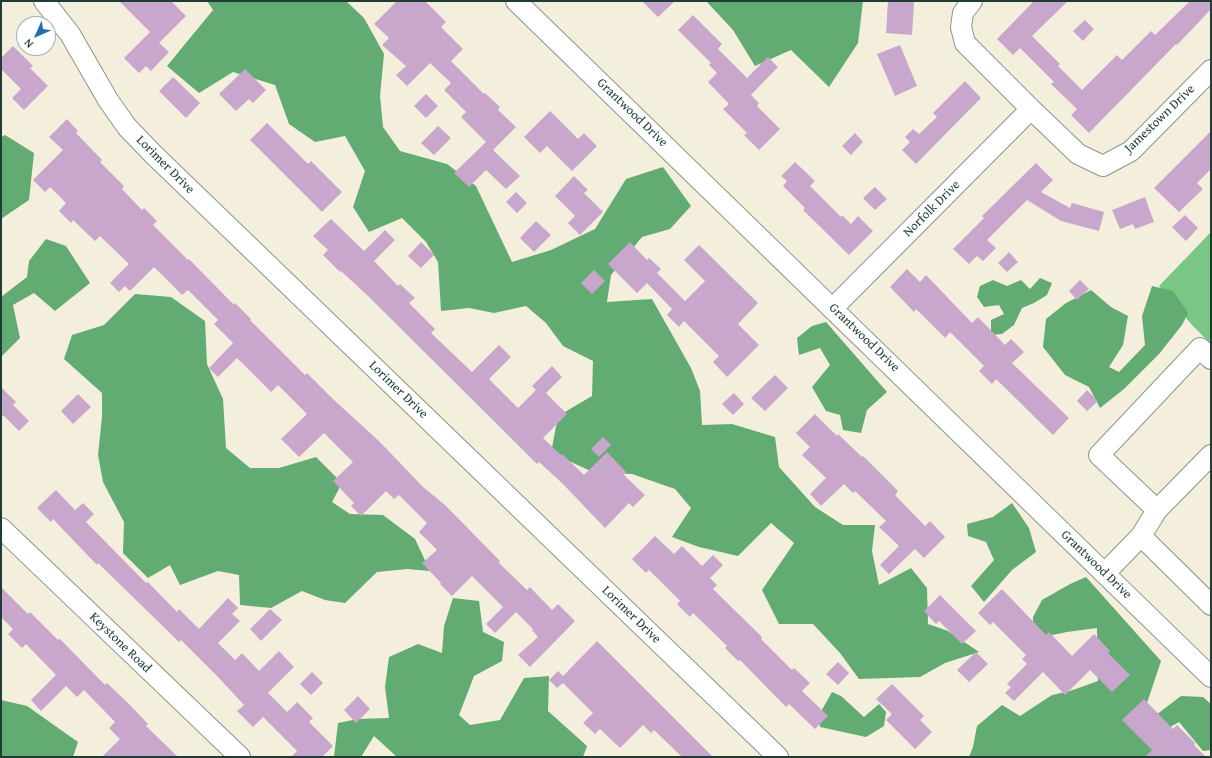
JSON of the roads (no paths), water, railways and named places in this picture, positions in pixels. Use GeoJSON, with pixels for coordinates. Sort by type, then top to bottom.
{"type":"FeatureCollection","features":[{"type":"Feature","properties":{"kind":"street","name":"Lorimer Drive"},"geometry":{"type":"LineString","coordinates":[[44,1],[70,34],[108,100],[127,127],[154,155],[778,757]]}},
{"type":"Feature","properties":{"kind":"street","name":"Grantwood Drive"},"geometry":{"type":"LineString","coordinates":[[516,1],[1211,677]]}},
{"type":"Feature","properties":{"kind":"street"},"geometry":{"type":"LineString","coordinates":[[972,1],[963,12],[961,27],[965,43],[1030,109]]}},
{"type":"Feature","properties":{"kind":"street","name":"Jamestown Drive"},"geometry":{"type":"LineString","coordinates":[[1030,109],[1078,154],[1103,166],[1131,151],[1211,70]]}},
{"type":"Feature","properties":{"kind":"street","name":"Norfolk Drive"},"geometry":{"type":"LineString","coordinates":[[833,308],[1030,109]]}},
{"type":"Feature","properties":{"kind":"street"},"geometry":{"type":"LineString","coordinates":[[1157,510],[1099,455],[1200,348],[1211,359]]}},
{"type":"Feature","properties":{"kind":"street"},"geometry":{"type":"LineString","coordinates":[[1105,573],[1141,536],[1157,510],[1211,455]]}},
{"type":"Feature","properties":{"kind":"street","name":"Keystone Road"},"geometry":{"type":"LineString","coordinates":[[1,528],[240,757]]}},
{"type":"Feature","properties":{"kind":"street"},"geometry":{"type":"LineString","coordinates":[[1141,536],[1211,605]]}}]}
